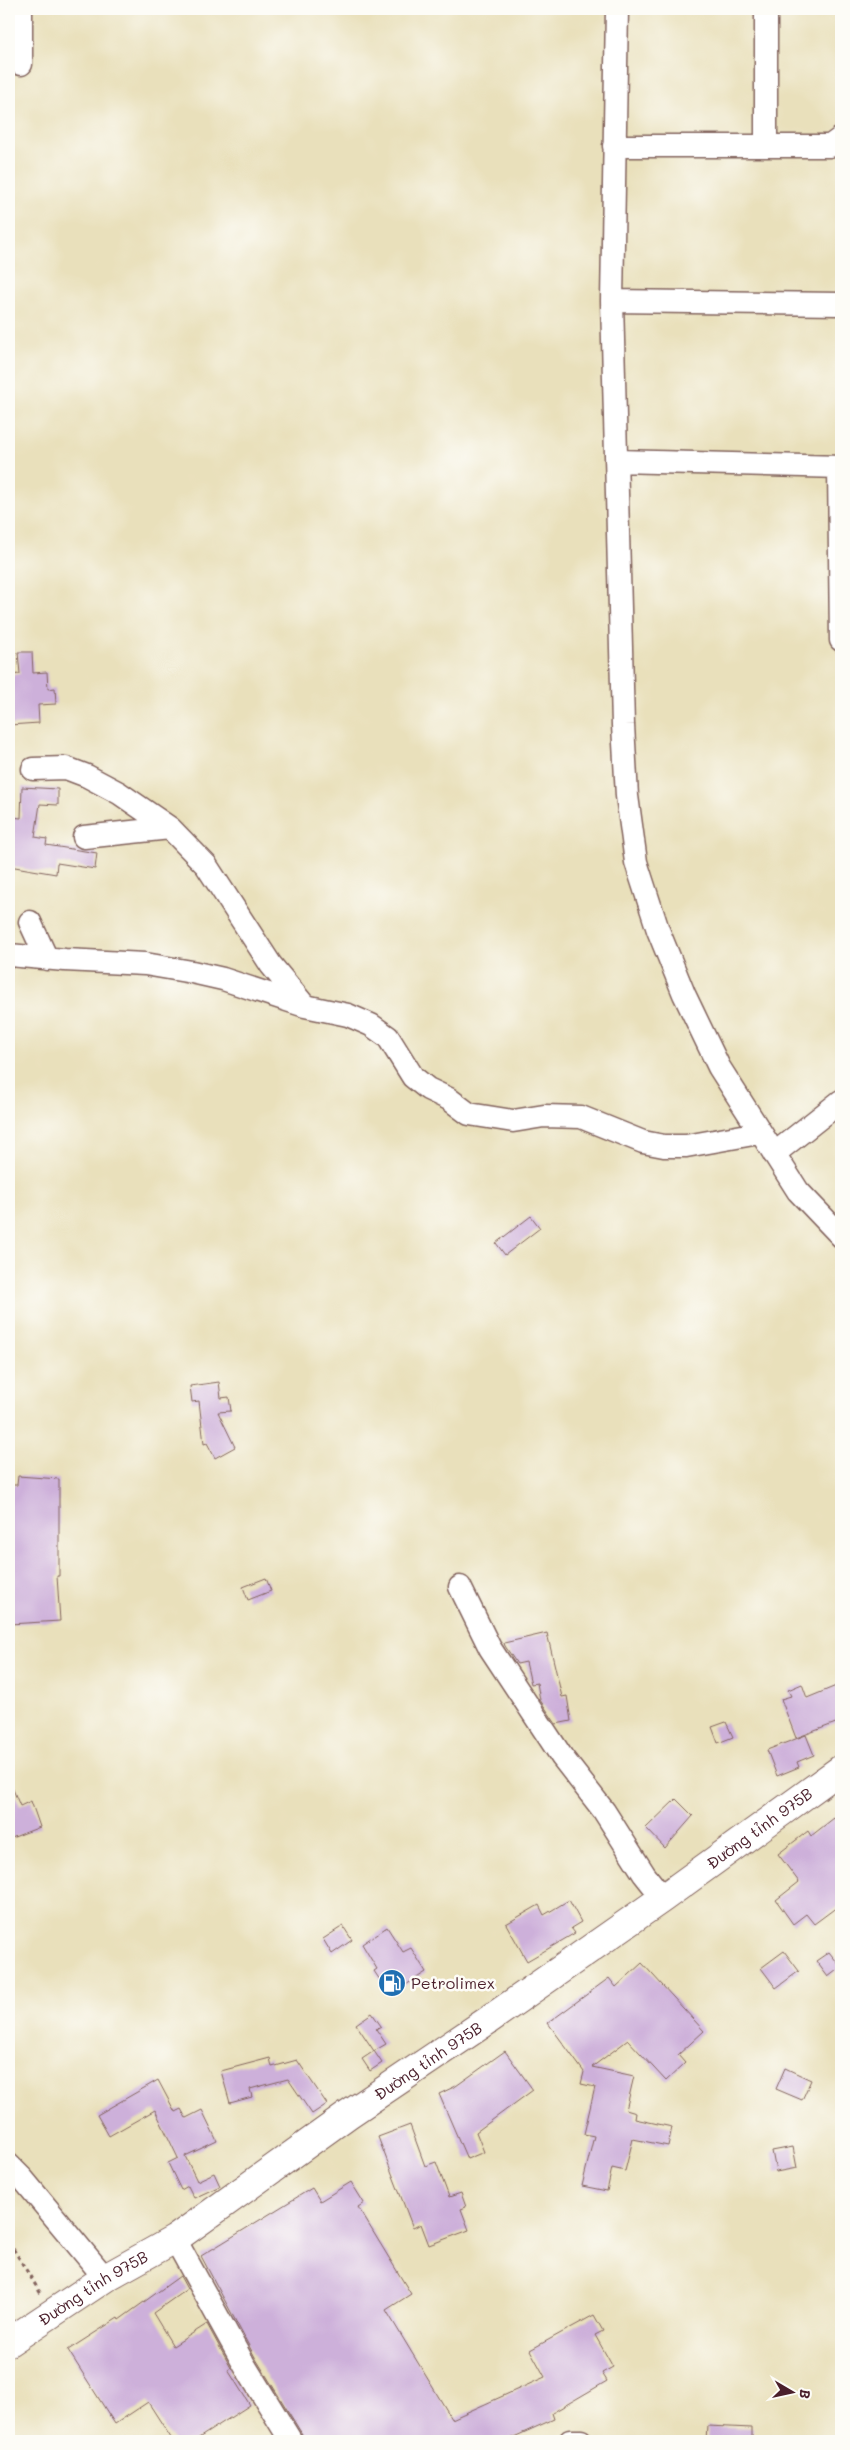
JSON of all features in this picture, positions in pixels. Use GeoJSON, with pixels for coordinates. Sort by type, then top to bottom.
{"type":"FeatureCollection","features":[{"type":"Feature","properties":{"kind":"main road","name":"Đường tỉnh 975B"},"geometry":{"type":"LineString","coordinates":[[9,2342],[105,2278],[175,2239],[349,2114],[487,2021],[663,1898],[841,1769]]}},
{"type":"Feature","properties":{"kind":"street"},"geometry":{"type":"LineString","coordinates":[[21,9],[21,64]]}},
{"type":"Feature","properties":{"kind":"street"},"geometry":{"type":"LineString","coordinates":[[617,9],[612,302],[618,461],[624,734],[627,796],[636,862],[658,930],[684,994],[719,1067],[759,1133],[798,1191],[841,1236]]}},
{"type":"Feature","properties":{"kind":"street"},"geometry":{"type":"LineString","coordinates":[[766,9],[766,145]]}},
{"type":"Feature","properties":{"kind":"street"},"geometry":{"type":"LineString","coordinates":[[614,146],[830,146],[841,138]]}},
{"type":"Feature","properties":{"kind":"street"},"geometry":{"type":"LineString","coordinates":[[612,302],[841,304]]}},
{"type":"Feature","properties":{"kind":"street"},"geometry":{"type":"LineString","coordinates":[[618,461],[840,467],[841,640]]}},
{"type":"Feature","properties":{"kind":"street"},"geometry":{"type":"LineString","coordinates":[[32,770],[66,768],[87,776],[119,793],[170,828],[206,865],[272,966],[305,1006]]}},
{"type":"Feature","properties":{"kind":"street"},"geometry":{"type":"LineString","coordinates":[[84,837],[170,828]]}},
{"type":"Feature","properties":{"kind":"street"},"geometry":{"type":"LineString","coordinates":[[30,922],[47,959]]}},
{"type":"Feature","properties":{"kind":"street"},"geometry":{"type":"LineString","coordinates":[[9,955],[145,964],[192,972],[223,979],[305,1006],[348,1015],[371,1025],[388,1037],[413,1077],[428,1089],[450,1099],[469,1114],[513,1121],[544,1116],[581,1117],[643,1142],[664,1146],[686,1146],[759,1133]]}},
{"type":"Feature","properties":{"kind":"street"},"geometry":{"type":"LineString","coordinates":[[774,1154],[841,1101]]}},
{"type":"Feature","properties":{"kind":"street"},"geometry":{"type":"LineString","coordinates":[[460,1587],[490,1648],[562,1757],[604,1811],[644,1874],[663,1898]]}},
{"type":"Feature","properties":{"kind":"street"},"geometry":{"type":"LineString","coordinates":[[9,2165],[105,2278]]}},
{"type":"Feature","properties":{"kind":"street"},"geometry":{"type":"LineString","coordinates":[[175,2239],[245,2366],[292,2441]]}},
{"type":"Feature","properties":{"kind":"street"},"geometry":{"type":"LineString","coordinates":[[570,2441],[580,2441]]}},
{"type":"Feature","properties":{"kind":"path"},"geometry":{"type":"LineString","coordinates":[[9,2242],[52,2313]]}},
{"type":"Feature","properties":{"kind":"building"},"geometry":{"type":"Polygon","coordinates":[[[18,652],[32,652],[33,673],[47,672],[48,689],[55,688],[56,704],[38,705],[39,723],[9,725],[9,675],[20,674],[18,652]]]}},
{"type":"Feature","properties":{"kind":"building"},"geometry":{"type":"Polygon","coordinates":[[[22,787],[58,789],[58,805],[40,804],[35,837],[47,839],[46,845],[97,853],[95,869],[57,863],[56,874],[9,866],[11,817],[21,818],[22,787]]]}},
{"type":"Feature","properties":{"kind":"building"},"geometry":{"type":"Polygon","coordinates":[[[531,1216],[540,1228],[505,1255],[496,1243],[531,1216]]]}},
{"type":"Feature","properties":{"kind":"building"},"geometry":{"type":"Polygon","coordinates":[[[219,1382],[221,1398],[229,1397],[231,1411],[218,1412],[235,1447],[215,1458],[207,1443],[204,1444],[199,1401],[192,1402],[190,1386],[219,1382]]]}},
{"type":"Feature","properties":{"kind":"building"},"geometry":{"type":"Polygon","coordinates":[[[18,1476],[59,1479],[59,1576],[57,1576],[60,1621],[9,1624],[9,1485],[17,1485],[18,1476]]]}},
{"type":"Feature","properties":{"kind":"building"},"geometry":{"type":"Polygon","coordinates":[[[266,1578],[271,1591],[248,1600],[243,1587],[266,1578]]]}},
{"type":"Feature","properties":{"kind":"building"},"geometry":{"type":"Polygon","coordinates":[[[547,1633],[562,1697],[567,1696],[571,1721],[556,1724],[540,1700],[537,1683],[531,1684],[526,1662],[517,1664],[504,1643],[547,1633]]]}},
{"type":"Feature","properties":{"kind":"building"},"geometry":{"type":"Polygon","coordinates":[[[802,1684],[807,1698],[841,1684],[841,1721],[796,1738],[781,1699],[791,1696],[788,1690],[802,1684]]]}},
{"type":"Feature","properties":{"kind":"building"},"geometry":{"type":"Polygon","coordinates":[[[726,1722],[733,1737],[718,1743],[712,1727],[726,1722]]]}},
{"type":"Feature","properties":{"kind":"building"},"geometry":{"type":"Polygon","coordinates":[[[806,1735],[814,1755],[797,1762],[799,1767],[777,1776],[767,1750],[806,1735]]]}},
{"type":"Feature","properties":{"kind":"building"},"geometry":{"type":"Polygon","coordinates":[[[9,1780],[20,1806],[31,1801],[40,1827],[9,1839],[9,1780]]]}},
{"type":"Feature","properties":{"kind":"building"},"geometry":{"type":"Polygon","coordinates":[[[676,1799],[693,1816],[665,1848],[646,1828],[676,1799]]]}},
{"type":"Feature","properties":{"kind":"building"},"geometry":{"type":"Polygon","coordinates":[[[834,1818],[841,1828],[841,1904],[814,1924],[806,1914],[793,1924],[776,1900],[799,1882],[778,1854],[808,1831],[811,1836],[834,1818]]]}},
{"type":"Feature","properties":{"kind":"building"},"geometry":{"type":"Polygon","coordinates":[[[569,1900],[581,1922],[571,1928],[575,1933],[527,1961],[506,1924],[539,1905],[544,1915],[569,1900]]]}},
{"type":"Feature","properties":{"kind":"building"},"geometry":{"type":"Polygon","coordinates":[[[343,1926],[352,1940],[332,1954],[323,1939],[343,1926]]]}},
{"type":"Feature","properties":{"kind":"building"},"geometry":{"type":"Polygon","coordinates":[[[387,1927],[403,1952],[411,1948],[426,1972],[390,1995],[374,1971],[377,1969],[362,1944],[387,1927]]]}},
{"type":"Feature","properties":{"kind":"building"},"geometry":{"type":"Polygon","coordinates":[[[784,1951],[799,1971],[776,1988],[761,1968],[784,1951]]]}},
{"type":"Feature","properties":{"kind":"building"},"geometry":{"type":"Polygon","coordinates":[[[829,1952],[841,1967],[828,1977],[816,1961],[829,1952]]]}},
{"type":"Feature","properties":{"kind":"building"},"geometry":{"type":"Polygon","coordinates":[[[642,1963],[704,2031],[678,2055],[685,2063],[666,2081],[628,2040],[592,2067],[634,2076],[626,2110],[636,2113],[635,2119],[672,2127],[668,2146],[633,2139],[625,2171],[612,2168],[607,2191],[582,2186],[594,2136],[584,2134],[595,2087],[581,2084],[584,2072],[548,2023],[609,1978],[616,1987],[642,1963]]]}},
{"type":"Feature","properties":{"kind":"building"},"geometry":{"type":"Polygon","coordinates":[[[372,2013],[381,2026],[376,2029],[386,2044],[374,2051],[356,2024],[372,2013]]]}},
{"type":"Feature","properties":{"kind":"building"},"geometry":{"type":"Polygon","coordinates":[[[374,2051],[382,2063],[370,2071],[362,2059],[374,2051]]]}},
{"type":"Feature","properties":{"kind":"building"},"geometry":{"type":"Polygon","coordinates":[[[505,2051],[533,2090],[476,2132],[484,2152],[467,2159],[439,2094],[456,2086],[505,2051]]]}},
{"type":"Feature","properties":{"kind":"building"},"geometry":{"type":"Polygon","coordinates":[[[270,2058],[272,2067],[297,2060],[327,2104],[312,2114],[288,2079],[250,2089],[252,2097],[230,2103],[221,2071],[270,2058]]]}},
{"type":"Feature","properties":{"kind":"building"},"geometry":{"type":"Polygon","coordinates":[[[785,2068],[811,2080],[802,2100],[776,2089],[785,2068]]]}},
{"type":"Feature","properties":{"kind":"building"},"geometry":{"type":"Polygon","coordinates":[[[158,2080],[175,2112],[181,2109],[186,2118],[202,2110],[217,2141],[185,2156],[197,2181],[214,2173],[220,2186],[194,2198],[188,2186],[181,2190],[168,2163],[178,2158],[155,2110],[109,2136],[97,2115],[158,2080]]]}},
{"type":"Feature","properties":{"kind":"building"},"geometry":{"type":"Polygon","coordinates":[[[410,2125],[425,2166],[436,2162],[449,2197],[461,2193],[466,2207],[461,2209],[469,2230],[429,2245],[421,2224],[413,2228],[378,2137],[410,2125]]]}},
{"type":"Feature","properties":{"kind":"building"},"geometry":{"type":"Polygon","coordinates":[[[793,2147],[797,2168],[776,2172],[772,2151],[793,2147]]]}},
{"type":"Feature","properties":{"kind":"building"},"geometry":{"type":"Polygon","coordinates":[[[351,2182],[364,2203],[358,2207],[411,2294],[386,2310],[452,2419],[545,2377],[530,2350],[594,2315],[603,2331],[595,2335],[613,2367],[602,2373],[607,2381],[552,2413],[554,2419],[505,2441],[304,2441],[302,2434],[256,2359],[201,2256],[312,2188],[320,2201],[351,2182]]]}},
{"type":"Feature","properties":{"kind":"building"},"geometry":{"type":"Polygon","coordinates":[[[180,2276],[187,2289],[153,2313],[173,2346],[207,2324],[231,2368],[228,2370],[250,2405],[194,2441],[173,2441],[148,2402],[115,2424],[68,2350],[118,2318],[119,2320],[180,2276]]]}},
{"type":"Feature","properties":{"kind":"building"},"geometry":{"type":"Polygon","coordinates":[[[707,2426],[752,2428],[752,2441],[706,2441],[707,2426]]]}},
{"type":"Feature","properties":{"kind":"place","name":"Petrolimex"},"geometry":{"type":"Point","coordinates":[392,1983]}}]}
